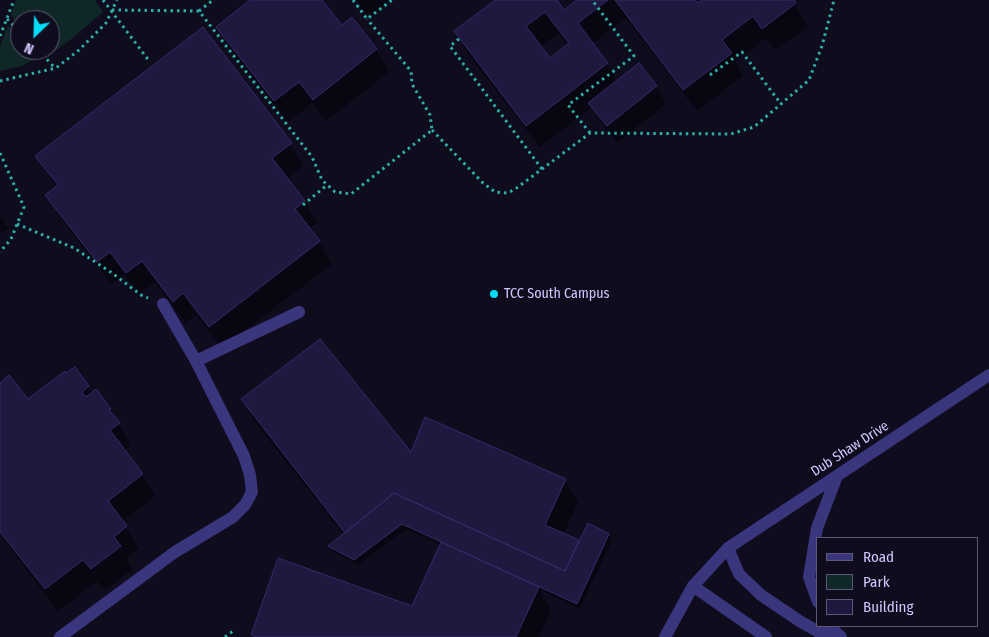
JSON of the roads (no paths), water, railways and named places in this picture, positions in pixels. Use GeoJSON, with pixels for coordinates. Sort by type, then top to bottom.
{"type":"FeatureCollection","features":[{"type":"Feature","properties":{"kind":"street"},"geometry":{"type":"LineString","coordinates":[[60,637],[175,552],[233,517],[245,505],[252,492],[250,475],[244,456],[196,361],[163,304]]}},
{"type":"Feature","properties":{"kind":"street"},"geometry":{"type":"LineString","coordinates":[[196,361],[299,312]]}},
{"type":"Feature","properties":{"kind":"street","name":"Dub Shaw Drive"},"geometry":{"type":"LineString","coordinates":[[665,637],[693,586],[728,548],[989,376]]}},
{"type":"Feature","properties":{"kind":"street"},"geometry":{"type":"LineString","coordinates":[[816,596],[809,577],[817,528],[838,476]]}},
{"type":"Feature","properties":{"kind":"street"},"geometry":{"type":"LineString","coordinates":[[728,548],[739,574],[761,595],[801,622],[828,637]]}},
{"type":"Feature","properties":{"kind":"street"},"geometry":{"type":"LineString","coordinates":[[693,586],[766,637]]}},
{"type":"Feature","properties":{"kind":"street"},"geometry":{"type":"LineString","coordinates":[[830,627],[841,637]]}},
{"type":"Feature","properties":{"kind":"place","name":"TCC South Campus"},"geometry":{"type":"Point","coordinates":[494,294]}}]}
